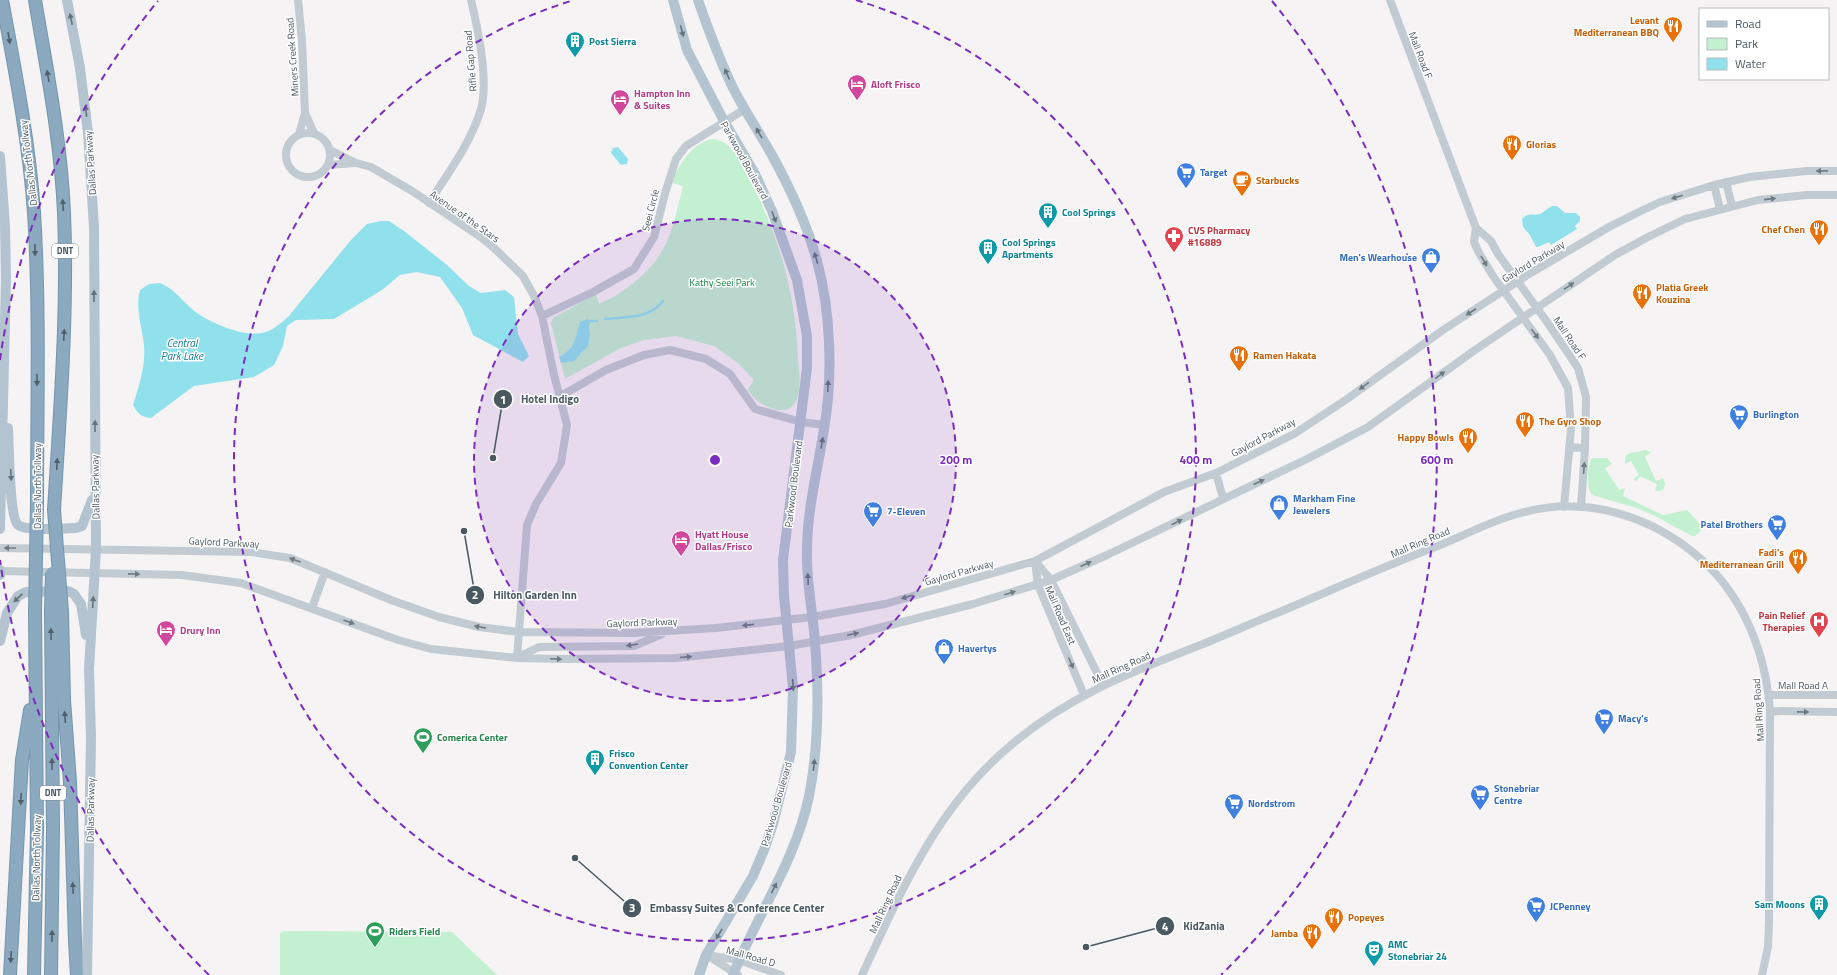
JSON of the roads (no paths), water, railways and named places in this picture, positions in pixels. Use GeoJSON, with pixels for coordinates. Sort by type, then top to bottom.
{"type":"FeatureCollection","features":[{"type":"Feature","properties":{"kind":"highway","name":"Dallas North Tollway"},"geometry":{"type":"LineString","coordinates":[[2,0],[28,155],[34,213],[37,337],[37,503],[35,612],[37,829],[34,975]]}},
{"type":"Feature","properties":{"kind":"highway","name":"Dallas North Tollway"},"geometry":{"type":"LineString","coordinates":[[35,0],[60,154],[64,212],[64,329],[55,506],[56,612],[51,975]]}},
{"type":"Feature","properties":{"kind":"highway"},"geometry":{"type":"LineString","coordinates":[[56,612],[70,782],[77,975]]}},
{"type":"Feature","properties":{"kind":"highway"},"geometry":{"type":"LineString","coordinates":[[10,975],[22,760],[35,679]]}},
{"type":"Feature","properties":{"kind":"main road","name":"Dallas Parkway"},"geometry":{"type":"LineString","coordinates":[[67,0],[80,68],[88,133],[94,227],[96,549],[89,669],[91,738],[87,975]]}},
{"type":"Feature","properties":{"kind":"main road","name":"Parkwood Boulevard"},"geometry":{"type":"LineString","coordinates":[[673,0],[687,50],[724,121],[755,174],[772,211],[797,280],[807,344],[807,376],[783,560],[793,687],[791,752],[773,824],[753,876],[706,955],[699,975]]}},
{"type":"Feature","properties":{"kind":"main road","name":"Parkwood Boulevard"},"geometry":{"type":"LineString","coordinates":[[698,0],[712,40],[733,87],[786,181],[809,235],[818,263],[828,323],[829,387],[825,425],[807,526],[808,586],[815,642],[816,742],[809,798],[785,866],[739,960],[735,974]]}},
{"type":"Feature","properties":{"kind":"main road"},"geometry":{"type":"LineString","coordinates":[[0,156],[5,226],[6,278],[2,395],[0,529]]}},
{"type":"Feature","properties":{"kind":"main road"},"geometry":{"type":"LineString","coordinates":[[2,395],[8,415],[12,500],[15,520],[19,525],[27,529],[76,528],[82,526],[95,491]]}},
{"type":"Feature","properties":{"kind":"main road"},"geometry":{"type":"LineString","coordinates":[[0,641],[7,613],[18,596],[26,592],[68,591],[74,594],[81,604],[86,625],[89,669]]}},
{"type":"Feature","properties":{"kind":"street","name":"Miners Creek Road"},"geometry":{"type":"LineString","coordinates":[[298,0],[302,40],[305,113],[299,134]]}},
{"type":"Feature","properties":{"kind":"street","name":"Rifle Gap Road"},"geometry":{"type":"LineString","coordinates":[[429,203],[468,141],[481,108],[484,92],[480,37],[471,0]]}},
{"type":"Feature","properties":{"kind":"street","name":"Mall Road F"},"geometry":{"type":"LineString","coordinates":[[1390,0],[1476,228],[1491,241],[1498,254],[1578,368],[1586,397],[1585,448],[1581,507]]}},
{"type":"Feature","properties":{"kind":"street","name":"Seei Circle"},"geometry":{"type":"LineString","coordinates":[[542,316],[593,292],[634,269],[654,237],[666,190],[676,159],[686,146],[745,109]]}},
{"type":"Feature","properties":{"kind":"street","name":"Miners Creek Road"},"geometry":{"type":"LineString","coordinates":[[305,113],[314,133]]}},
{"type":"Feature","properties":{"kind":"street"},"geometry":{"type":"LineString","coordinates":[[306,132],[314,133],[327,142],[330,150],[328,165],[324,170],[312,177],[300,176],[294,172],[286,162],[286,149],[289,143],[299,134],[306,132]]}},
{"type":"Feature","properties":{"kind":"street","name":"Avenue of the Stars"},"geometry":{"type":"LineString","coordinates":[[330,150],[356,163],[371,167],[412,190],[494,248],[523,276],[534,296],[542,316],[559,397],[567,425],[561,463],[536,504],[527,525],[517,658]]}},
{"type":"Feature","properties":{"kind":"street","name":"Avenue of the Stars"},"geometry":{"type":"LineString","coordinates":[[328,165],[356,163]]}},
{"type":"Feature","properties":{"kind":"street","name":"Gaylord Parkway"},"geometry":{"type":"LineString","coordinates":[[0,548],[251,552],[290,558],[391,600],[440,617],[479,626],[519,632],[618,633],[716,628],[812,618],[885,604],[1035,561],[1164,492],[1216,472],[1294,434],[1347,399],[1442,330],[1609,227],[1660,202],[1726,182],[1777,174],[1837,170]]}},
{"type":"Feature","properties":{"kind":"street"},"geometry":{"type":"LineString","coordinates":[[1726,182],[1732,206]]}},
{"type":"Feature","properties":{"kind":"street"},"geometry":{"type":"LineString","coordinates":[[1714,185],[1720,209]]}},
{"type":"Feature","properties":{"kind":"street"},"geometry":{"type":"LineString","coordinates":[[0,571],[182,575],[241,583],[398,640],[431,650],[517,658],[562,660],[676,658],[790,646],[851,635],[973,604],[1038,585],[1121,549],[1223,498],[1307,459],[1368,427],[1523,317],[1614,255],[1685,219],[1758,200],[1807,195],[1837,195]]}},
{"type":"Feature","properties":{"kind":"street","name":"Mall Road F"},"geometry":{"type":"LineString","coordinates":[[1476,228],[1474,242],[1493,276],[1550,354],[1568,388],[1571,429],[1564,507]]}},
{"type":"Feature","properties":{"kind":"street"},"geometry":{"type":"LineString","coordinates":[[559,397],[606,370],[644,354],[670,350],[706,359],[730,374],[755,409],[801,422],[825,425]]}},
{"type":"Feature","properties":{"kind":"street"},"geometry":{"type":"LineString","coordinates":[[1569,447],[1585,448]]}},
{"type":"Feature","properties":{"kind":"street"},"geometry":{"type":"LineString","coordinates":[[1216,472],[1223,498]]}},
{"type":"Feature","properties":{"kind":"street","name":"Mall Ring Road"},"geometry":{"type":"LineString","coordinates":[[862,975],[909,876],[948,811],[1002,752],[1045,719],[1102,685],[1488,524],[1530,510],[1564,507],[1581,507],[1611,511],[1640,520],[1668,535],[1688,548],[1706,564],[1731,593],[1746,618],[1762,662],[1769,695],[1770,711],[1769,922],[1768,947],[1762,975]]}},
{"type":"Feature","properties":{"kind":"street","name":"Mall Road East"},"geometry":{"type":"LineString","coordinates":[[1035,561],[1050,580],[1102,685]]}},
{"type":"Feature","properties":{"kind":"street","name":"Mall Road East"},"geometry":{"type":"LineString","coordinates":[[1035,561],[1038,585],[1084,695]]}},
{"type":"Feature","properties":{"kind":"street"},"geometry":{"type":"LineString","coordinates":[[312,608],[325,572]]}},
{"type":"Feature","properties":{"kind":"street"},"geometry":{"type":"LineString","coordinates":[[517,658],[539,647],[634,646],[668,631]]}},
{"type":"Feature","properties":{"kind":"street","name":"Mall Road A"},"geometry":{"type":"LineString","coordinates":[[1769,695],[1837,695]]}},
{"type":"Feature","properties":{"kind":"street"},"geometry":{"type":"LineString","coordinates":[[1770,711],[1837,712]]}},
{"type":"Feature","properties":{"kind":"street","name":"Mall Road D"},"geometry":{"type":"LineString","coordinates":[[706,955],[739,960],[781,975]]}},
{"type":"Feature","properties":{"kind":"street","name":"Mall Road D"},"geometry":{"type":"LineString","coordinates":[[706,955],[735,974]]}},
{"type":"Feature","properties":{"kind":"water"},"geometry":{"type":"Polygon","coordinates":[[[618,147],[628,159],[627,164],[621,165],[611,153],[613,148],[618,147]]]}},
{"type":"Feature","properties":{"kind":"water"},"geometry":{"type":"Polygon","coordinates":[[[1553,206],[1557,206],[1565,213],[1576,213],[1580,217],[1580,221],[1575,226],[1577,229],[1551,245],[1549,242],[1536,247],[1530,235],[1523,227],[1522,219],[1528,215],[1540,214],[1553,206]]]}},
{"type":"Feature","properties":{"kind":"water","name":"Central Park Lake"},"geometry":{"type":"Polygon","coordinates":[[[389,221],[404,231],[447,265],[469,286],[481,293],[505,290],[514,297],[518,334],[529,356],[523,362],[473,335],[462,308],[440,277],[417,272],[400,275],[382,290],[334,319],[296,320],[287,326],[283,346],[274,365],[254,377],[194,386],[151,418],[142,416],[137,411],[133,405],[142,375],[144,360],[144,345],[138,304],[140,290],[149,284],[160,283],[174,292],[199,315],[216,324],[245,333],[254,334],[266,332],[276,327],[288,317],[351,240],[367,224],[389,221]]]}},
{"type":"Feature","properties":{"kind":"water"},"geometry":{"type":"Polygon","coordinates":[[[587,319],[591,321],[589,326],[590,335],[588,346],[574,361],[561,363],[559,357],[572,346],[580,322],[587,319]]]}},
{"type":"Feature","properties":{"kind":"waterway"},"geometry":{"type":"LineString","coordinates":[[605,319],[644,314],[658,307],[663,301]]}},
{"type":"Feature","properties":{"kind":"waterway"},"geometry":{"type":"LineString","coordinates":[[591,321],[597,321]]}},
{"type":"Feature","properties":{"kind":"place","name":"Levant Mediterranean BBQ"},"geometry":{"type":"Point","coordinates":[1673,43]}},
{"type":"Feature","properties":{"kind":"place","name":"Post Sierra"},"geometry":{"type":"Point","coordinates":[575,58]}},
{"type":"Feature","properties":{"kind":"place","name":"Aloft Frisco"},"geometry":{"type":"Point","coordinates":[857,101]}},
{"type":"Feature","properties":{"kind":"place","name":"Hampton Inn & Suites"},"geometry":{"type":"Point","coordinates":[620,116]}},
{"type":"Feature","properties":{"kind":"place","name":"Glorias"},"geometry":{"type":"Point","coordinates":[1512,161]}},
{"type":"Feature","properties":{"kind":"place","name":"Target"},"geometry":{"type":"Point","coordinates":[1186,189]}},
{"type":"Feature","properties":{"kind":"place","name":"Starbucks"},"geometry":{"type":"Point","coordinates":[1242,197]}},
{"type":"Feature","properties":{"kind":"place","name":"Cool Springs"},"geometry":{"type":"Point","coordinates":[1048,229]}},
{"type":"Feature","properties":{"kind":"place","name":"Chef Chen"},"geometry":{"type":"Point","coordinates":[1819,246]}},
{"type":"Feature","properties":{"kind":"place","name":"CVS Pharmacy #16889"},"geometry":{"type":"Point","coordinates":[1174,253]}},
{"type":"Feature","properties":{"kind":"place","name":"Cool Springs Apartments"},"geometry":{"type":"Point","coordinates":[988,265]}},
{"type":"Feature","properties":{"kind":"place","name":"Men's Wearhouse"},"geometry":{"type":"Point","coordinates":[1431,274]}},
{"type":"Feature","properties":{"kind":"place","name":"Platia Greek Kouzina"},"geometry":{"type":"Point","coordinates":[1642,310]}},
{"type":"Feature","properties":{"kind":"place","name":"Ramen Hakata"},"geometry":{"type":"Point","coordinates":[1239,372]}},
{"type":"Feature","properties":{"kind":"place","name":"Burlington"},"geometry":{"type":"Point","coordinates":[1739,431]}},
{"type":"Feature","properties":{"kind":"place","name":"The Gyro Shop"},"geometry":{"type":"Point","coordinates":[1525,438]}},
{"type":"Feature","properties":{"kind":"place","name":"Happy Bowls"},"geometry":{"type":"Point","coordinates":[1468,454]}},
{"type":"Feature","properties":{"kind":"place","name":"Hotel Indigo"},"geometry":{"type":"Point","coordinates":[493,458]}},
{"type":"Feature","properties":{"kind":"place","name":"Markham Fine Jewelers"},"geometry":{"type":"Point","coordinates":[1279,521]}},
{"type":"Feature","properties":{"kind":"place","name":"7-Eleven"},"geometry":{"type":"Point","coordinates":[873,528]}},
{"type":"Feature","properties":{"kind":"place","name":"Hilton Garden Inn"},"geometry":{"type":"Point","coordinates":[464,531]}},
{"type":"Feature","properties":{"kind":"place","name":"Patel Brothers"},"geometry":{"type":"Point","coordinates":[1777,541]}},
{"type":"Feature","properties":{"kind":"place","name":"Hyatt House Dallas/Frisco"},"geometry":{"type":"Point","coordinates":[681,557]}},
{"type":"Feature","properties":{"kind":"place","name":"Fadi's Mediterranean Grill"},"geometry":{"type":"Point","coordinates":[1798,575]}},
{"type":"Feature","properties":{"kind":"place","name":"Pain Relief Therapies"},"geometry":{"type":"Point","coordinates":[1819,638]}},
{"type":"Feature","properties":{"kind":"place","name":"Drury Inn"},"geometry":{"type":"Point","coordinates":[166,647]}},
{"type":"Feature","properties":{"kind":"place","name":"Havertys"},"geometry":{"type":"Point","coordinates":[944,665]}},
{"type":"Feature","properties":{"kind":"place","name":"Macy's"},"geometry":{"type":"Point","coordinates":[1604,735]}},
{"type":"Feature","properties":{"kind":"place","name":"Comerica Center"},"geometry":{"type":"Point","coordinates":[423,754]}},
{"type":"Feature","properties":{"kind":"place","name":"Frisco Convention Center"},"geometry":{"type":"Point","coordinates":[595,776]}},
{"type":"Feature","properties":{"kind":"place","name":"Stonebriar Centre"},"geometry":{"type":"Point","coordinates":[1480,811]}},
{"type":"Feature","properties":{"kind":"place","name":"Nordstrom"},"geometry":{"type":"Point","coordinates":[1234,820]}},
{"type":"Feature","properties":{"kind":"place","name":"Embassy Suites & Conference Center"},"geometry":{"type":"Point","coordinates":[575,858]}},
{"type":"Feature","properties":{"kind":"place","name":"Sam Moons"},"geometry":{"type":"Point","coordinates":[1819,921]}},
{"type":"Feature","properties":{"kind":"place","name":"JCPenney"},"geometry":{"type":"Point","coordinates":[1536,923]}},
{"type":"Feature","properties":{"kind":"place","name":"Popeyes"},"geometry":{"type":"Point","coordinates":[1334,934]}},
{"type":"Feature","properties":{"kind":"place","name":"KidZania"},"geometry":{"type":"Point","coordinates":[1086,947]}},
{"type":"Feature","properties":{"kind":"place","name":"Riders Field"},"geometry":{"type":"Point","coordinates":[375,948]}},
{"type":"Feature","properties":{"kind":"place","name":"Jamba"},"geometry":{"type":"Point","coordinates":[1312,950]}},
{"type":"Feature","properties":{"kind":"place","name":"AMC Stonebriar 24"},"geometry":{"type":"Point","coordinates":[1374,967]}},
{"type":"Feature","properties":{"kind":"park label","name":"Kathy Seei Park"},"geometry":{"type":"Point","coordinates":[722,282]}}]}
